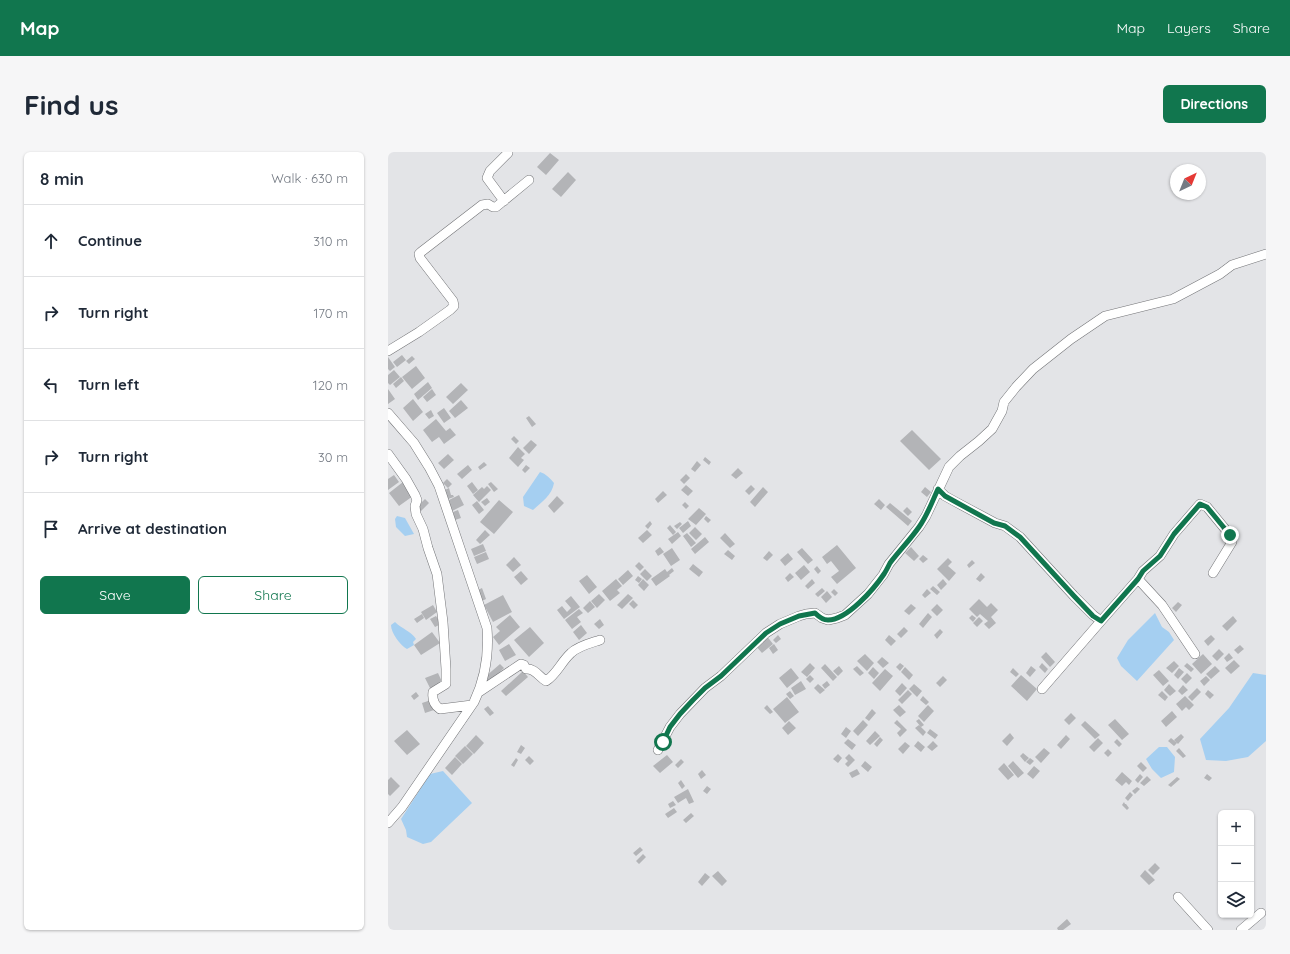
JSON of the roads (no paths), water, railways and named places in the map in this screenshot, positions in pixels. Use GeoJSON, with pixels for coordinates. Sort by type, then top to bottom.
{"type":"FeatureCollection","features":[{"type":"Feature","properties":{"kind":"street"},"geometry":{"type":"LineString","coordinates":[[504,201],[487,178],[490,171],[508,153]]}},
{"type":"Feature","properties":{"kind":"street"},"geometry":{"type":"LineString","coordinates":[[388,351],[419,332],[454,306],[453,301],[420,258],[419,254],[482,205],[488,204],[495,208],[529,180]]}},
{"type":"Feature","properties":{"kind":"street"},"geometry":{"type":"LineString","coordinates":[[658,750],[670,727],[680,714],[705,688],[721,676],[766,633],[780,624],[806,614],[815,613],[828,620],[837,618],[846,614],[868,594],[919,527],[926,516],[949,468],[960,456],[992,429],[1002,410],[1004,402],[1016,386],[1033,369],[1071,339],[1105,316],[1172,299],[1220,274],[1232,265],[1266,254]]}},
{"type":"Feature","properties":{"kind":"street"},"geometry":{"type":"LineString","coordinates":[[388,413],[414,443],[429,466],[439,486],[487,628],[488,644],[487,658],[479,692],[472,705],[402,807],[388,823]]}},
{"type":"Feature","properties":{"kind":"street"},"geometry":{"type":"LineString","coordinates":[[388,454],[406,478],[416,495],[416,514],[423,529],[437,574],[443,622],[446,684],[433,692],[432,698],[437,707],[440,709],[472,705]]}},
{"type":"Feature","properties":{"kind":"street"},"geometry":{"type":"LineString","coordinates":[[938,489],[945,496],[994,523],[1005,526],[1020,537],[1093,616],[1101,621]]}},
{"type":"Feature","properties":{"kind":"street"},"geometry":{"type":"LineString","coordinates":[[1042,689],[1138,579],[1143,571],[1160,556],[1174,534],[1200,504],[1207,507],[1230,535],[1232,542],[1213,573]]}},
{"type":"Feature","properties":{"kind":"street"},"geometry":{"type":"LineString","coordinates":[[1138,579],[1162,605],[1195,654]]}},
{"type":"Feature","properties":{"kind":"street"},"geometry":{"type":"LineString","coordinates":[[479,692],[521,664],[524,665],[526,669],[535,671],[546,681],[554,674],[571,653],[580,647],[600,640]]}},
{"type":"Feature","properties":{"kind":"street"},"geometry":{"type":"LineString","coordinates":[[1178,897],[1208,930]]}},
{"type":"Feature","properties":{"kind":"street"},"geometry":{"type":"LineString","coordinates":[[1241,930],[1261,914]]}},
{"type":"Feature","properties":{"kind":"water"},"geometry":{"type":"Polygon","coordinates":[[[540,472],[548,476],[554,483],[549,495],[533,510],[524,506],[523,497],[540,472]]]}},
{"type":"Feature","properties":{"kind":"water"},"geometry":{"type":"Polygon","coordinates":[[[397,516],[405,518],[414,534],[405,536],[396,527],[395,519],[397,516]]]}},
{"type":"Feature","properties":{"kind":"water"},"geometry":{"type":"Polygon","coordinates":[[[1155,613],[1162,627],[1169,632],[1174,640],[1137,681],[1121,666],[1117,658],[1128,640],[1155,613]]]}},
{"type":"Feature","properties":{"kind":"water"},"geometry":{"type":"Polygon","coordinates":[[[395,622],[414,636],[416,639],[413,642],[414,645],[407,649],[399,642],[391,628],[391,625],[395,622]]]}},
{"type":"Feature","properties":{"kind":"water"},"geometry":{"type":"Polygon","coordinates":[[[1253,673],[1266,675],[1266,741],[1248,757],[1226,761],[1206,760],[1200,739],[1229,708],[1253,673]]]}},
{"type":"Feature","properties":{"kind":"water"},"geometry":{"type":"Polygon","coordinates":[[[1159,747],[1167,747],[1175,757],[1174,772],[1161,778],[1152,769],[1146,759],[1159,747]]]}},
{"type":"Feature","properties":{"kind":"water"},"geometry":{"type":"Polygon","coordinates":[[[443,771],[472,803],[431,842],[423,844],[407,837],[406,830],[401,819],[430,774],[443,771]]]}}]}
